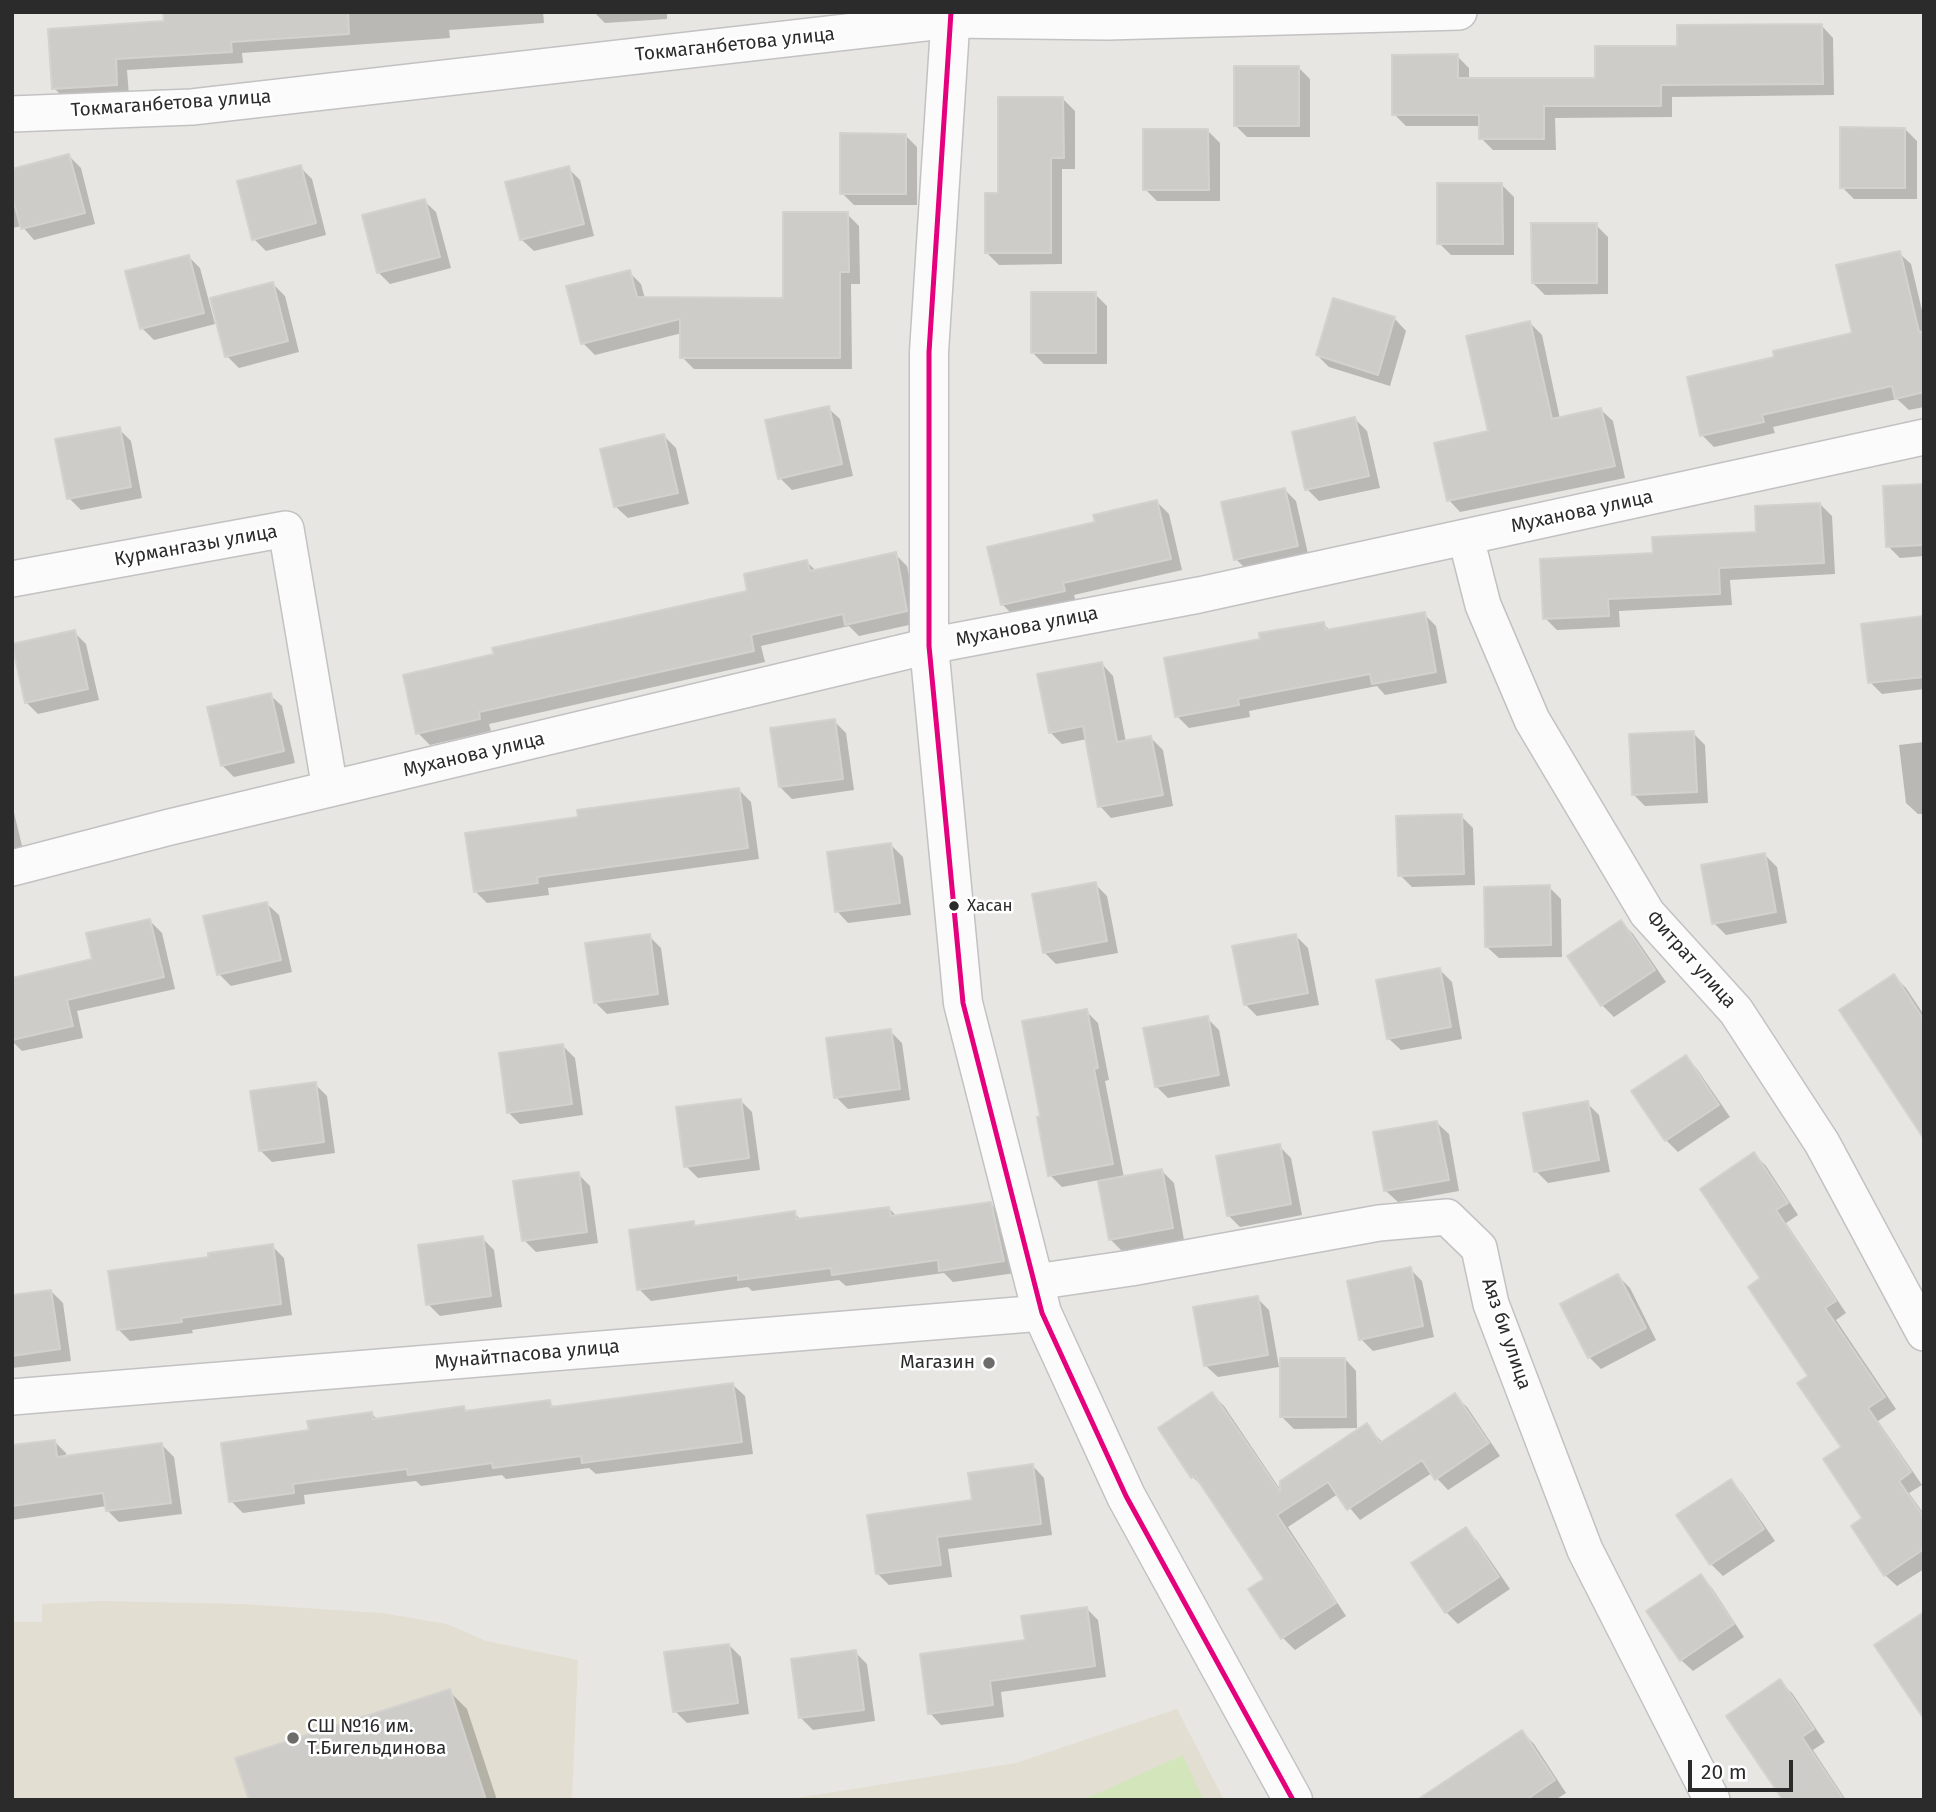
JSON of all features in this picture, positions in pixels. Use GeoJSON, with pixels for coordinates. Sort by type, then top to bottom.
{"type":"FeatureCollection","features":[{"type":"Feature","properties":{"kind":"street","name":"Токмаганбетова улица"},"geometry":{"type":"LineString","coordinates":[[12,114],[192,107],[951,16],[1108,22],[1459,12]]}},
{"type":"Feature","properties":{"kind":"street"},"geometry":{"type":"LineString","coordinates":[[951,16],[929,352],[929,646],[963,1003],[1038,1298],[1126,1496],[1293,1800]]}},
{"type":"Feature","properties":{"kind":"street","name":"Муханова улица"},"geometry":{"type":"LineString","coordinates":[[12,869],[170,827],[929,646],[1199,595],[1924,437]]}},
{"type":"Feature","properties":{"kind":"street","name":"Курмангазы улица"},"geometry":{"type":"LineString","coordinates":[[12,579],[286,529],[330,789]]}},
{"type":"Feature","properties":{"kind":"street","name":"Фитрат улица"},"geometry":{"type":"LineString","coordinates":[[1466,538],[1483,605],[1532,720],[1647,913],[1736,1011],[1822,1143],[1924,1334]]}},
{"type":"Feature","properties":{"kind":"street","name":"Аяз би улица"},"geometry":{"type":"LineString","coordinates":[[1038,1298],[1131,1268],[1379,1223],[1447,1217],[1479,1248],[1492,1304],[1585,1550],[1712,1800]]}},
{"type":"Feature","properties":{"kind":"street","name":"Мунайтпасова улица"},"geometry":{"type":"LineString","coordinates":[[12,1397],[1038,1298]]}},
{"type":"Feature","properties":{"kind":"shaded area","name":"СШ №16 им. Т.Бигельдинова"},"geometry":{"type":"Polygon","coordinates":[[[103,1601],[242,1604],[382,1613],[447,1624],[486,1641],[578,1660],[572,1800],[12,1800],[12,1622],[42,1622],[42,1604],[103,1601]]]}},
{"type":"Feature","properties":{"kind":"shaded area"},"geometry":{"type":"Polygon","coordinates":[[[1177,1709],[1224,1800],[784,1800],[1016,1763],[1177,1709]]]}},
{"type":"Feature","properties":{"kind":"green space"},"geometry":{"type":"Polygon","coordinates":[[[1183,1755],[1203,1800],[1087,1798],[1183,1755]]]}},
{"type":"Feature","properties":{"kind":"building"},"geometry":{"type":"Polygon","coordinates":[[[163,12],[348,12],[349,34],[231,42],[232,52],[116,59],[117,85],[52,89],[48,29],[164,21],[163,12]]]}},
{"type":"Feature","properties":{"kind":"building"},"geometry":{"type":"Polygon","coordinates":[[[1822,24],[1823,84],[1661,85],[1661,106],[1544,106],[1544,139],[1479,139],[1479,115],[1392,115],[1392,55],[1458,54],[1458,78],[1595,78],[1595,46],[1677,46],[1677,25],[1822,24]]]}},
{"type":"Feature","properties":{"kind":"building"},"geometry":{"type":"Polygon","coordinates":[[[1234,66],[1299,66],[1299,126],[1234,126],[1234,66]]]}},
{"type":"Feature","properties":{"kind":"building"},"geometry":{"type":"Polygon","coordinates":[[[998,97],[1063,97],[1064,158],[1051,158],[1051,253],[985,253],[985,193],[998,193],[998,97]]]}},
{"type":"Feature","properties":{"kind":"building"},"geometry":{"type":"Polygon","coordinates":[[[1840,127],[1905,128],[1905,188],[1840,188],[1840,127]]]}},
{"type":"Feature","properties":{"kind":"building"},"geometry":{"type":"Polygon","coordinates":[[[1143,129],[1208,129],[1209,190],[1143,190],[1143,129]]]}},
{"type":"Feature","properties":{"kind":"building"},"geometry":{"type":"Polygon","coordinates":[[[840,133],[906,134],[906,194],[840,194],[840,133]]]}},
{"type":"Feature","properties":{"kind":"building"},"geometry":{"type":"Polygon","coordinates":[[[69,154],[85,213],[21,229],[12,195],[12,169],[69,154]]]}},
{"type":"Feature","properties":{"kind":"building"},"geometry":{"type":"Polygon","coordinates":[[[301,165],[316,223],[252,240],[237,181],[301,165]]]}},
{"type":"Feature","properties":{"kind":"building"},"geometry":{"type":"Polygon","coordinates":[[[569,166],[584,224],[520,240],[505,182],[569,166]]]}},
{"type":"Feature","properties":{"kind":"building"},"geometry":{"type":"Polygon","coordinates":[[[1437,183],[1502,183],[1503,244],[1437,244],[1437,183]]]}},
{"type":"Feature","properties":{"kind":"building"},"geometry":{"type":"Polygon","coordinates":[[[425,199],[440,257],[377,273],[362,215],[425,199]]]}},
{"type":"Feature","properties":{"kind":"building"},"geometry":{"type":"Polygon","coordinates":[[[783,212],[848,212],[849,272],[840,272],[840,358],[680,358],[680,319],[581,344],[566,286],[630,270],[637,297],[783,298],[783,212]]]}},
{"type":"Feature","properties":{"kind":"building"},"geometry":{"type":"Polygon","coordinates":[[[1531,223],[1597,223],[1597,283],[1532,283],[1531,223]]]}},
{"type":"Feature","properties":{"kind":"building"},"geometry":{"type":"Polygon","coordinates":[[[1900,251],[1919,332],[1924,331],[1924,392],[1895,399],[1892,386],[1762,415],[1764,422],[1700,436],[1687,377],[1774,357],[1773,351],[1852,333],[1836,265],[1900,251]]]}},
{"type":"Feature","properties":{"kind":"building"},"geometry":{"type":"Polygon","coordinates":[[[189,255],[204,313],[140,329],[125,271],[189,255]]]}},
{"type":"Feature","properties":{"kind":"building"},"geometry":{"type":"Polygon","coordinates":[[[273,282],[288,341],[225,357],[210,298],[273,282]]]}},
{"type":"Feature","properties":{"kind":"building"},"geometry":{"type":"Polygon","coordinates":[[[1031,292],[1096,292],[1096,353],[1031,353],[1031,292]]]}},
{"type":"Feature","properties":{"kind":"building"},"geometry":{"type":"Polygon","coordinates":[[[1333,298],[1395,317],[1378,375],[1316,355],[1333,298]]]}},
{"type":"Feature","properties":{"kind":"building"},"geometry":{"type":"Polygon","coordinates":[[[1530,321],[1552,419],[1601,408],[1615,466],[1447,501],[1434,443],[1488,431],[1466,336],[1530,321]]]}},
{"type":"Feature","properties":{"kind":"building"},"geometry":{"type":"Polygon","coordinates":[[[829,406],[842,464],[778,479],[765,420],[829,406]]]}},
{"type":"Feature","properties":{"kind":"building"},"geometry":{"type":"Polygon","coordinates":[[[1355,417],[1369,476],[1305,490],[1292,432],[1355,417]]]}},
{"type":"Feature","properties":{"kind":"building"},"geometry":{"type":"Polygon","coordinates":[[[120,427],[131,487],[67,499],[55,439],[120,427]]]}},
{"type":"Feature","properties":{"kind":"building"},"geometry":{"type":"Polygon","coordinates":[[[664,434],[678,493],[614,507],[600,449],[664,434]]]}},
{"type":"Feature","properties":{"kind":"building"},"geometry":{"type":"Polygon","coordinates":[[[1924,484],[1924,545],[1886,547],[1883,486],[1924,484]]]}},
{"type":"Feature","properties":{"kind":"building"},"geometry":{"type":"Polygon","coordinates":[[[1285,488],[1298,546],[1234,560],[1221,502],[1285,488]]]}},
{"type":"Feature","properties":{"kind":"building"},"geometry":{"type":"Polygon","coordinates":[[[1157,500],[1171,559],[1063,583],[1065,591],[1001,605],[987,547],[1095,522],[1093,515],[1157,500]]]}},
{"type":"Feature","properties":{"kind":"building"},"geometry":{"type":"Polygon","coordinates":[[[1820,503],[1824,563],[1719,568],[1720,594],[1608,599],[1609,616],[1543,619],[1540,559],[1653,553],[1652,537],[1756,532],[1755,506],[1820,503]]]}},
{"type":"Feature","properties":{"kind":"building"},"geometry":{"type":"Polygon","coordinates":[[[896,552],[907,611],[845,625],[843,614],[751,635],[754,651],[479,712],[480,719],[416,734],[403,675],[494,654],[492,648],[747,591],[744,574],[807,560],[810,571],[896,552]]]}},
{"type":"Feature","properties":{"kind":"building"},"geometry":{"type":"Polygon","coordinates":[[[1425,612],[1436,672],[1372,684],[1370,674],[1238,699],[1239,705],[1175,717],[1164,658],[1260,639],[1259,633],[1324,622],[1326,630],[1425,612]]]}},
{"type":"Feature","properties":{"kind":"building"},"geometry":{"type":"Polygon","coordinates":[[[1924,616],[1924,677],[1868,683],[1861,624],[1924,616]]]}},
{"type":"Feature","properties":{"kind":"building"},"geometry":{"type":"Polygon","coordinates":[[[75,630],[88,689],[25,703],[12,644],[75,630]]]}},
{"type":"Feature","properties":{"kind":"building"},"geometry":{"type":"Polygon","coordinates":[[[1102,662],[1117,742],[1151,736],[1163,795],[1098,807],[1083,726],[1049,733],[1037,674],[1102,662]]]}},
{"type":"Feature","properties":{"kind":"building"},"geometry":{"type":"Polygon","coordinates":[[[271,693],[284,751],[221,766],[207,707],[271,693]]]}},
{"type":"Feature","properties":{"kind":"building"},"geometry":{"type":"Polygon","coordinates":[[[835,719],[843,779],[779,787],[770,728],[835,719]]]}},
{"type":"Feature","properties":{"kind":"building"},"geometry":{"type":"Polygon","coordinates":[[[1694,731],[1697,792],[1632,795],[1629,734],[1694,731]]]}},
{"type":"Feature","properties":{"kind":"building"},"geometry":{"type":"Polygon","coordinates":[[[739,788],[748,848],[537,877],[538,883],[474,892],[465,833],[578,817],[577,810],[739,788]]]}},
{"type":"Feature","properties":{"kind":"building"},"geometry":{"type":"Polygon","coordinates":[[[1462,814],[1464,874],[1398,876],[1396,816],[1462,814]]]}},
{"type":"Feature","properties":{"kind":"building"},"geometry":{"type":"Polygon","coordinates":[[[891,843],[900,903],[835,912],[827,852],[891,843]]]}},
{"type":"Feature","properties":{"kind":"building"},"geometry":{"type":"Polygon","coordinates":[[[1765,853],[1776,912],[1712,924],[1701,865],[1765,853]]]}},
{"type":"Feature","properties":{"kind":"building"},"geometry":{"type":"Polygon","coordinates":[[[1096,882],[1107,941],[1043,953],[1032,894],[1096,882]]]}},
{"type":"Feature","properties":{"kind":"building"},"geometry":{"type":"Polygon","coordinates":[[[1550,885],[1551,945],[1485,947],[1484,887],[1550,885]]]}},
{"type":"Feature","properties":{"kind":"building"},"geometry":{"type":"Polygon","coordinates":[[[267,902],[281,960],[217,975],[203,916],[267,902]]]}},
{"type":"Feature","properties":{"kind":"building"},"geometry":{"type":"Polygon","coordinates":[[[150,919],[164,977],[67,1000],[73,1026],[12,1040],[12,978],[92,959],[86,933],[150,919]]]}},
{"type":"Feature","properties":{"kind":"building"},"geometry":{"type":"Polygon","coordinates":[[[1621,920],[1655,970],[1601,1006],[1567,956],[1621,920]]]}},
{"type":"Feature","properties":{"kind":"building"},"geometry":{"type":"Polygon","coordinates":[[[650,934],[658,994],[594,1003],[585,943],[650,934]]]}},
{"type":"Feature","properties":{"kind":"building"},"geometry":{"type":"Polygon","coordinates":[[[1296,934],[1308,993],[1244,1005],[1232,946],[1296,934]]]}},
{"type":"Feature","properties":{"kind":"building"},"geometry":{"type":"Polygon","coordinates":[[[1440,968],[1451,1027],[1387,1039],[1376,980],[1440,968]]]}},
{"type":"Feature","properties":{"kind":"building"},"geometry":{"type":"Polygon","coordinates":[[[1894,974],[1924,1020],[1924,1139],[1839,1010],[1894,974]]]}},
{"type":"Feature","properties":{"kind":"building"},"geometry":{"type":"Polygon","coordinates":[[[1087,1009],[1098,1068],[1094,1069],[1113,1164],[1048,1176],[1022,1021],[1087,1009]]]}},
{"type":"Feature","properties":{"kind":"building"},"geometry":{"type":"Polygon","coordinates":[[[1208,1016],[1219,1075],[1155,1087],[1143,1028],[1208,1016]]]}},
{"type":"Feature","properties":{"kind":"building"},"geometry":{"type":"Polygon","coordinates":[[[891,1029],[900,1089],[834,1098],[826,1038],[891,1029]]]}},
{"type":"Feature","properties":{"kind":"building"},"geometry":{"type":"Polygon","coordinates":[[[563,1044],[572,1104],[507,1113],[499,1053],[563,1044]]]}},
{"type":"Feature","properties":{"kind":"building"},"geometry":{"type":"Polygon","coordinates":[[[1686,1055],[1719,1105],[1665,1141],[1631,1091],[1686,1055]]]}},
{"type":"Feature","properties":{"kind":"building"},"geometry":{"type":"Polygon","coordinates":[[[316,1082],[324,1142],[259,1151],[250,1091],[316,1082]]]}},
{"type":"Feature","properties":{"kind":"building"},"geometry":{"type":"Polygon","coordinates":[[[741,1099],[749,1158],[684,1167],[676,1107],[741,1099]]]}},
{"type":"Feature","properties":{"kind":"building"},"geometry":{"type":"Polygon","coordinates":[[[1588,1101],[1599,1160],[1534,1172],[1523,1113],[1588,1101]]]}},
{"type":"Feature","properties":{"kind":"building"},"geometry":{"type":"Polygon","coordinates":[[[1437,1121],[1449,1180],[1384,1191],[1373,1132],[1437,1121]]]}},
{"type":"Feature","properties":{"kind":"building"},"geometry":{"type":"Polygon","coordinates":[[[1280,1144],[1291,1204],[1227,1216],[1216,1156],[1280,1144]]]}},
{"type":"Feature","properties":{"kind":"building"},"geometry":{"type":"Polygon","coordinates":[[[1754,1152],[1788,1203],[1776,1210],[1836,1301],[1825,1308],[1885,1397],[1868,1408],[1911,1472],[1899,1481],[1924,1517],[1924,1549],[1884,1576],[1851,1526],[1862,1518],[1823,1459],[1841,1447],[1797,1383],[1808,1376],[1748,1287],[1760,1278],[1700,1189],[1754,1152]]]}},
{"type":"Feature","properties":{"kind":"building"},"geometry":{"type":"Polygon","coordinates":[[[1162,1169],[1173,1228],[1109,1240],[1098,1181],[1162,1169]]]}},
{"type":"Feature","properties":{"kind":"building"},"geometry":{"type":"Polygon","coordinates":[[[579,1172],[587,1232],[522,1241],[513,1181],[579,1172]]]}},
{"type":"Feature","properties":{"kind":"building"},"geometry":{"type":"Polygon","coordinates":[[[991,1202],[1004,1261],[939,1271],[938,1260],[832,1275],[831,1268],[738,1280],[738,1275],[637,1290],[629,1230],[694,1221],[694,1226],[795,1211],[796,1219],[889,1207],[891,1216],[991,1202]]]}},
{"type":"Feature","properties":{"kind":"building"},"geometry":{"type":"Polygon","coordinates":[[[483,1236],[491,1296],[426,1305],[418,1245],[483,1236]]]}},
{"type":"Feature","properties":{"kind":"building"},"geometry":{"type":"Polygon","coordinates":[[[273,1244],[281,1304],[181,1318],[182,1322],[117,1330],[108,1271],[208,1257],[208,1253],[273,1244]]]}},
{"type":"Feature","properties":{"kind":"building"},"geometry":{"type":"Polygon","coordinates":[[[1411,1267],[1423,1326],[1359,1340],[1347,1281],[1411,1267]]]}},
{"type":"Feature","properties":{"kind":"building"},"geometry":{"type":"Polygon","coordinates":[[[1618,1274],[1646,1328],[1588,1358],[1560,1304],[1618,1274]]]}},
{"type":"Feature","properties":{"kind":"building"},"geometry":{"type":"Polygon","coordinates":[[[51,1290],[60,1349],[12,1356],[12,1295],[51,1290]]]}},
{"type":"Feature","properties":{"kind":"building"},"geometry":{"type":"Polygon","coordinates":[[[1258,1296],[1268,1355],[1204,1366],[1193,1307],[1258,1296]]]}},
{"type":"Feature","properties":{"kind":"building"},"geometry":{"type":"Polygon","coordinates":[[[1280,1358],[1345,1358],[1346,1417],[1280,1417],[1280,1358]]]}},
{"type":"Feature","properties":{"kind":"building"},"geometry":{"type":"Polygon","coordinates":[[[733,1383],[742,1442],[582,1463],[581,1456],[493,1468],[492,1463],[408,1475],[407,1469],[293,1484],[294,1493],[229,1502],[221,1443],[309,1430],[307,1421],[372,1412],[373,1419],[464,1406],[465,1411],[550,1400],[551,1407],[733,1383]]]}},
{"type":"Feature","properties":{"kind":"building"},"geometry":{"type":"Polygon","coordinates":[[[1212,1392],[1280,1492],[1280,1481],[1367,1423],[1380,1443],[1455,1393],[1489,1443],[1435,1480],[1422,1460],[1347,1510],[1328,1482],[1277,1515],[1336,1603],[1281,1639],[1248,1589],[1264,1579],[1195,1476],[1191,1478],[1158,1428],[1212,1392]]]}},
{"type":"Feature","properties":{"kind":"building"},"geometry":{"type":"Polygon","coordinates":[[[55,1440],[57,1457],[162,1443],[171,1503],[106,1511],[103,1493],[12,1506],[12,1445],[55,1440]]]}},
{"type":"Feature","properties":{"kind":"building"},"geometry":{"type":"Polygon","coordinates":[[[1033,1464],[1041,1524],[937,1537],[941,1565],[876,1574],[867,1515],[972,1500],[968,1473],[1033,1464]]]}},
{"type":"Feature","properties":{"kind":"building"},"geometry":{"type":"Polygon","coordinates":[[[1731,1479],[1764,1529],[1710,1565],[1676,1515],[1731,1479]]]}},
{"type":"Feature","properties":{"kind":"building"},"geometry":{"type":"Polygon","coordinates":[[[1466,1527],[1499,1577],[1445,1613],[1411,1563],[1466,1527]]]}},
{"type":"Feature","properties":{"kind":"building"},"geometry":{"type":"Polygon","coordinates":[[[1701,1574],[1734,1624],[1680,1661],[1646,1611],[1701,1574]]]}},
{"type":"Feature","properties":{"kind":"building"},"geometry":{"type":"Polygon","coordinates":[[[1087,1607],[1095,1666],[990,1681],[993,1705],[928,1714],[920,1654],[1025,1640],[1021,1616],[1087,1607]]]}},
{"type":"Feature","properties":{"kind":"building"},"geometry":{"type":"Polygon","coordinates":[[[1924,1612],[1924,1719],[1874,1645],[1924,1612]]]}},
{"type":"Feature","properties":{"kind":"building"},"geometry":{"type":"Polygon","coordinates":[[[729,1644],[738,1703],[673,1712],[664,1652],[729,1644]]]}},
{"type":"Feature","properties":{"kind":"building"},"geometry":{"type":"Polygon","coordinates":[[[856,1650],[864,1710],[799,1718],[791,1659],[856,1650]]]}},
{"type":"Feature","properties":{"kind":"building"},"geometry":{"type":"Polygon","coordinates":[[[1780,1679],[1814,1729],[1802,1737],[1844,1800],[1783,1800],[1726,1716],[1780,1679]]]}},
{"type":"Feature","properties":{"kind":"building"},"geometry":{"type":"Polygon","coordinates":[[[450,1689],[486,1800],[249,1800],[235,1758],[450,1689]]]}},
{"type":"Feature","properties":{"kind":"building"},"geometry":{"type":"Polygon","coordinates":[[[1522,1730],[1555,1780],[1526,1800],[1417,1800],[1522,1730]]]}},
{"type":"Feature","properties":{"kind":"transit line"},"geometry":{"type":"LineString","coordinates":[[951,12],[929,352],[929,646],[963,1003],[1042,1313],[1126,1496],[1293,1800]]}},
{"type":"Feature","properties":{"kind":"place","name":"Хасан"},"geometry":{"type":"Point","coordinates":[954,906]}},
{"type":"Feature","properties":{"kind":"place","name":"Магазин"},"geometry":{"type":"Point","coordinates":[989,1363]}},
{"type":"Feature","properties":{"kind":"place","name":"СШ №16 им. Т.Бигельдинова"},"geometry":{"type":"Point","coordinates":[293,1738]}}]}
